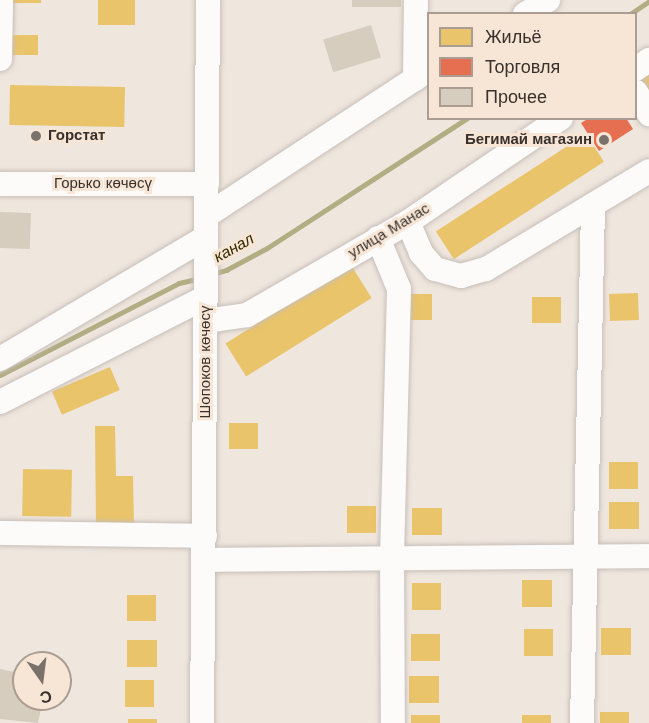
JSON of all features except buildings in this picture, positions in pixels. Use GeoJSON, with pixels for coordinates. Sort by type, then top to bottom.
{"type":"FeatureCollection","features":[{"type":"Feature","properties":{"kind":"street"},"geometry":{"type":"LineString","coordinates":[[0,59],[1,0]]}},
{"type":"Feature","properties":{"kind":"street","name":"Шопоков көчөсү"},"geometry":{"type":"LineString","coordinates":[[202,723],[208,0]]}},
{"type":"Feature","properties":{"kind":"street"},"geometry":{"type":"LineString","coordinates":[[0,359],[206,226],[422,74],[416,0]]}},
{"type":"Feature","properties":{"kind":"street"},"geometry":{"type":"LineString","coordinates":[[528,12],[548,0]]}},
{"type":"Feature","properties":{"kind":"street"},"geometry":{"type":"LineString","coordinates":[[637,94],[649,114]]}},
{"type":"Feature","properties":{"kind":"street","name":"улица Манас"},"geometry":{"type":"LineString","coordinates":[[206,321],[247,315],[408,222],[558,120]]}},
{"type":"Feature","properties":{"kind":"street"},"geometry":{"type":"LineString","coordinates":[[408,222],[422,253],[435,268],[461,276],[486,268],[649,171]]}},
{"type":"Feature","properties":{"kind":"street","name":"Горько көчөсү"},"geometry":{"type":"LineString","coordinates":[[0,184],[207,184]]}},
{"type":"Feature","properties":{"kind":"street"},"geometry":{"type":"LineString","coordinates":[[582,723],[593,205]]}},
{"type":"Feature","properties":{"kind":"street"},"geometry":{"type":"LineString","coordinates":[[378,238],[399,290],[392,557],[393,723]]}},
{"type":"Feature","properties":{"kind":"street"},"geometry":{"type":"LineString","coordinates":[[0,402],[206,296]]}},
{"type":"Feature","properties":{"kind":"street"},"geometry":{"type":"LineString","coordinates":[[0,533],[205,548],[392,557],[649,556]]}},
{"type":"Feature","properties":{"kind":"waterway","name":"канал"},"geometry":{"type":"LineString","coordinates":[[633,12],[649,1]]}},
{"type":"Feature","properties":{"kind":"waterway","name":"канал"},"geometry":{"type":"LineString","coordinates":[[212,274],[226,270],[267,248],[464,120]]}},
{"type":"Feature","properties":{"kind":"waterway","name":"канал"},"geometry":{"type":"LineString","coordinates":[[0,375],[179,283],[200,278]]}},
{"type":"Feature","properties":{"kind":"place","name":"Горстат"},"geometry":{"type":"Point","coordinates":[36,136]}},
{"type":"Feature","properties":{"kind":"place","name":"Бегимай магазин"},"geometry":{"type":"Point","coordinates":[604,140]}}]}
